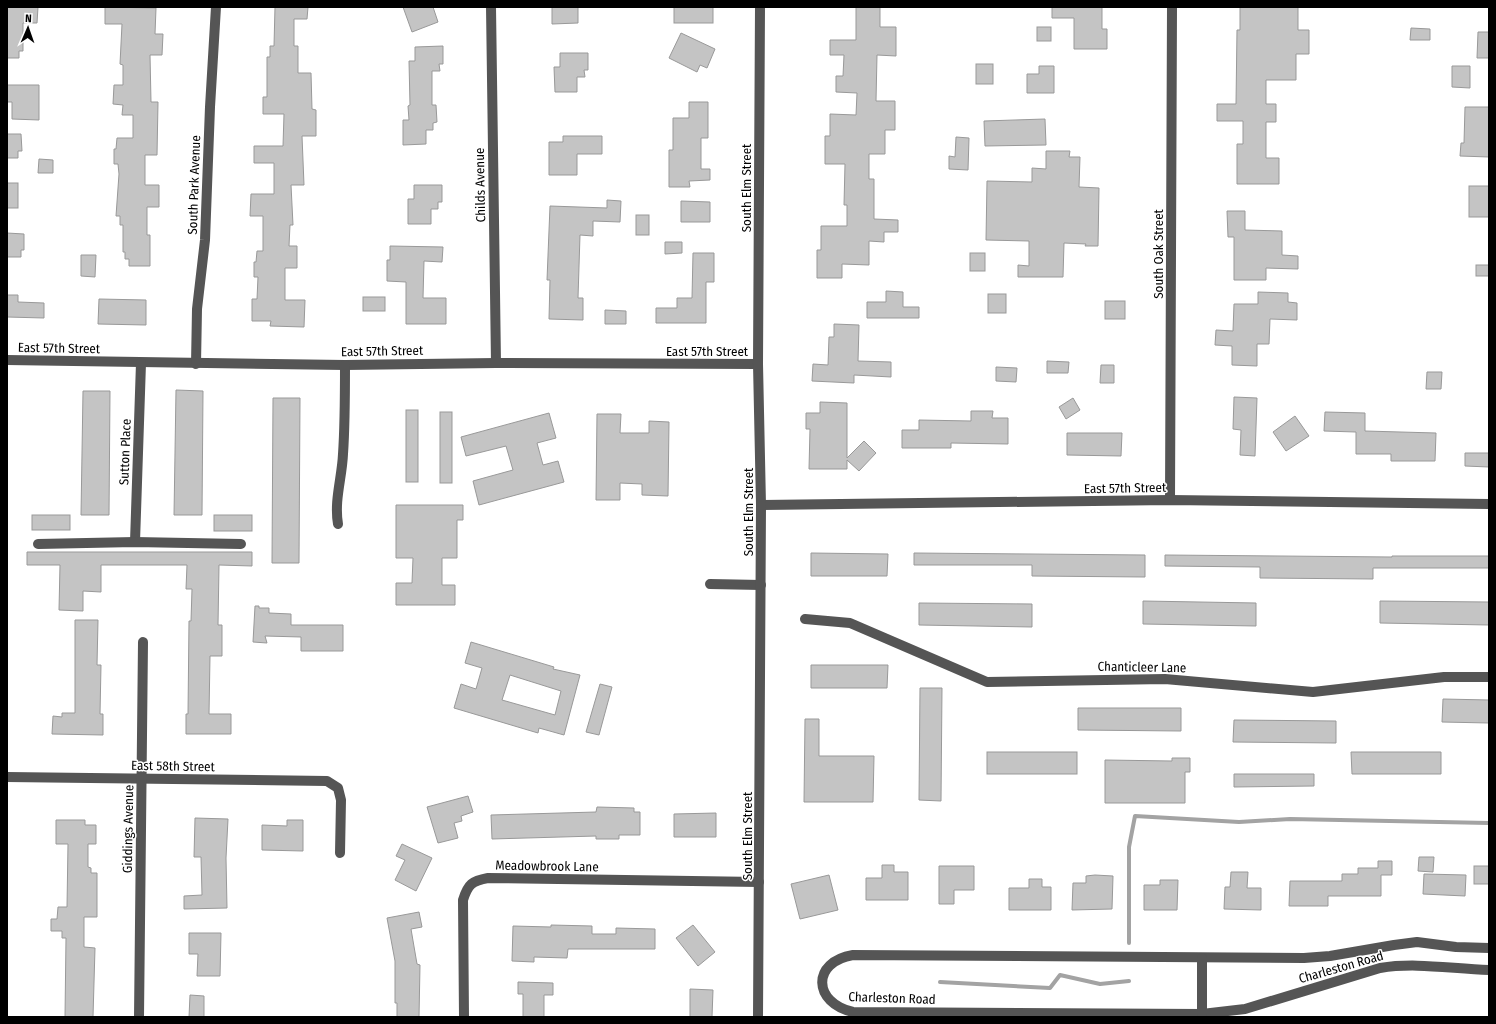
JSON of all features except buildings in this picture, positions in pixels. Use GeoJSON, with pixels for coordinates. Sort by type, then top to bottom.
{"type":"FeatureCollection","features":[{"type":"Feature","properties":{"kind":"street","name":"South Park Avenue"},"geometry":{"type":"LineString","coordinates":[[196,364],[197,310],[205,240],[210,107],[216,7]]}},
{"type":"Feature","properties":{"kind":"street","name":"Childs Avenue"},"geometry":{"type":"LineString","coordinates":[[491,7],[496,363]]}},
{"type":"Feature","properties":{"kind":"street","name":"South Elm Street"},"geometry":{"type":"LineString","coordinates":[[758,1017],[762,504],[758,364],[760,7]]}},
{"type":"Feature","properties":{"kind":"street","name":"South Oak Street"},"geometry":{"type":"LineString","coordinates":[[1170,500],[1172,7]]}},
{"type":"Feature","properties":{"kind":"street","name":"East 57th Street"},"geometry":{"type":"LineString","coordinates":[[7,360],[196,364],[345,365],[496,363],[758,364]]}},
{"type":"Feature","properties":{"kind":"street","name":"Sutton Place"},"geometry":{"type":"LineString","coordinates":[[135,542],[141,363]]}},
{"type":"Feature","properties":{"kind":"street"},"geometry":{"type":"LineString","coordinates":[[338,524],[336,513],[337,494],[343,456],[345,365]]}},
{"type":"Feature","properties":{"kind":"street","name":"East 57th Street"},"geometry":{"type":"LineString","coordinates":[[762,504],[1170,500],[1489,504]]}},
{"type":"Feature","properties":{"kind":"street"},"geometry":{"type":"LineString","coordinates":[[38,544],[135,542],[241,544]]}},
{"type":"Feature","properties":{"kind":"street"},"geometry":{"type":"LineString","coordinates":[[710,584],[761,585]]}},
{"type":"Feature","properties":{"kind":"street","name":"Chanticleer Lane"},"geometry":{"type":"LineString","coordinates":[[805,619],[850,622],[987,682],[1165,679],[1312,692],[1444,677],[1489,677]]}},
{"type":"Feature","properties":{"kind":"street","name":"Giddings Avenue"},"geometry":{"type":"LineString","coordinates":[[139,1017],[142,642]]}},
{"type":"Feature","properties":{"kind":"street","name":"East 58th Street"},"geometry":{"type":"LineString","coordinates":[[7,777],[327,781],[338,788],[341,800],[340,852]]}},
{"type":"Feature","properties":{"kind":"street","name":"Meadowbrook Lane"},"geometry":{"type":"LineString","coordinates":[[464,1017],[463,900],[466,890],[475,880],[488,878],[759,882]]}},
{"type":"Feature","properties":{"kind":"street","name":"Charleston Road"},"geometry":{"type":"LineString","coordinates":[[1489,948],[1456,947],[1417,942],[1394,944],[1330,956],[1304,958],[853,955],[843,957],[833,962],[825,970],[822,981],[824,992],[830,1001],[839,1009],[853,1012],[1202,1014],[1245,1009],[1386,967],[1411,964],[1453,969],[1489,970]]}},
{"type":"Feature","properties":{"kind":"street"},"geometry":{"type":"LineString","coordinates":[[1202,958],[1202,1014]]}},
{"type":"Feature","properties":{"kind":"waterway"},"geometry":{"type":"LineString","coordinates":[[1129,943],[1129,847],[1135,816],[1239,822],[1290,819],[1489,823]]}},
{"type":"Feature","properties":{"kind":"waterway"},"geometry":{"type":"LineString","coordinates":[[940,982],[1050,988],[1060,975],[1100,984],[1129,981]]}}]}
